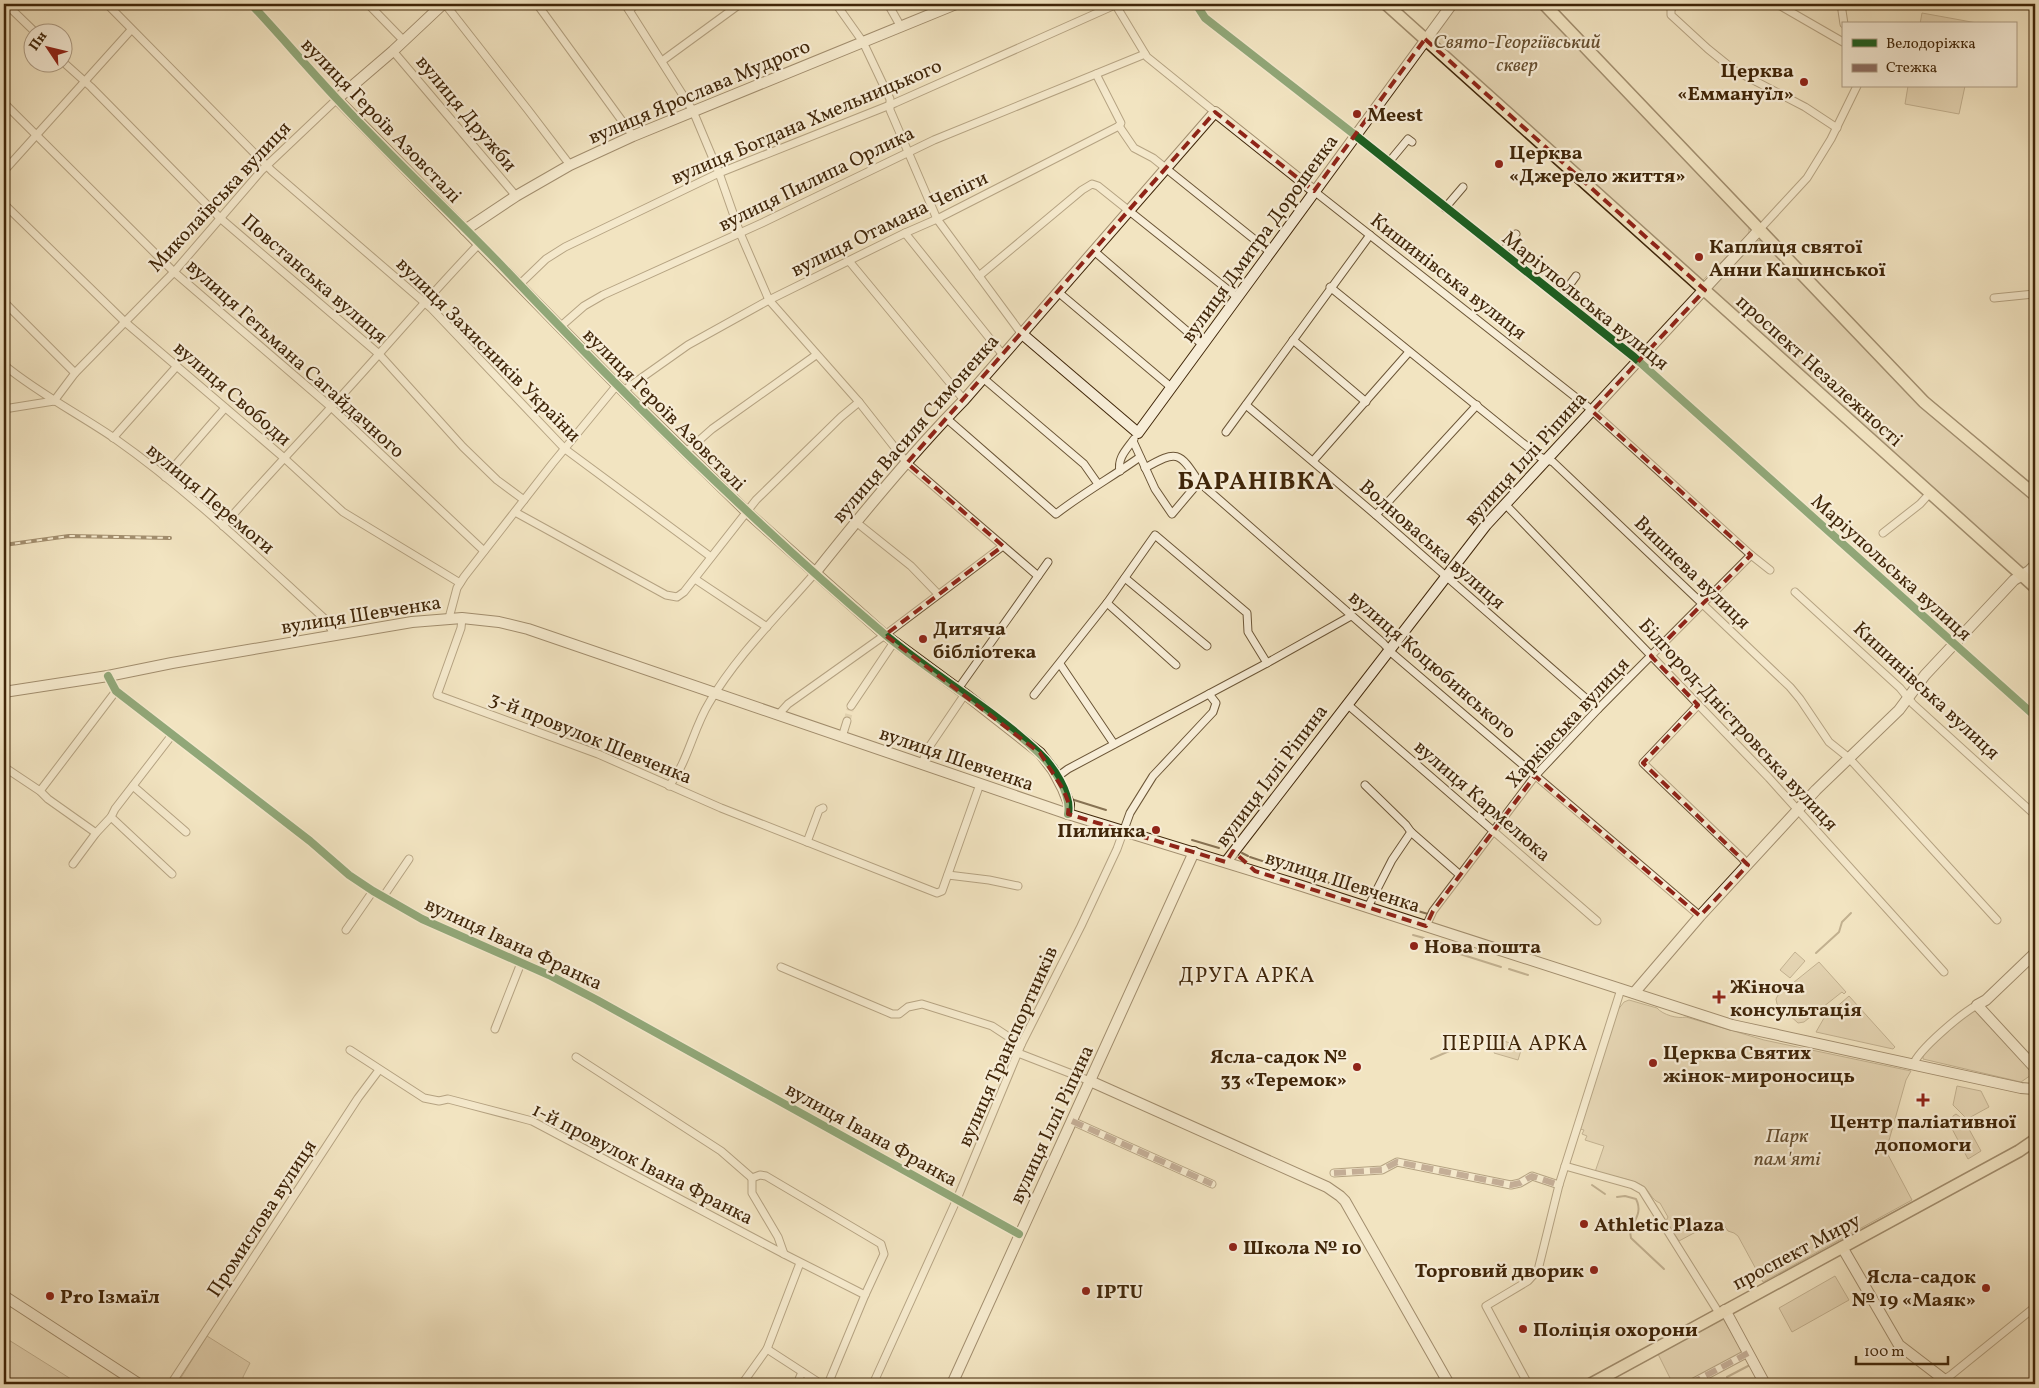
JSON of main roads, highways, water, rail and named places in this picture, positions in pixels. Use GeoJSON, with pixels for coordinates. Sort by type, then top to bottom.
{"type":"FeatureCollection","features":[{"type":"Feature","properties":{"kind":"main road","name":"проспект Незалежності"},"geometry":{"type":"LineString","coordinates":[[1386,4],[2035,587]]}},
{"type":"Feature","properties":{"kind":"main road"},"geometry":{"type":"LineString","coordinates":[[1544,4],[1935,412],[2035,495]]}},
{"type":"Feature","properties":{"kind":"main road","name":"проспект Миру"},"geometry":{"type":"LineString","coordinates":[[1591,1384],[2035,1142]]}},
{"type":"Feature","properties":{"kind":"waterway"},"geometry":{"type":"LineString","coordinates":[[1071,799],[1106,810]]}},
{"type":"Feature","properties":{"kind":"waterway"},"geometry":{"type":"LineString","coordinates":[[1192,840],[1219,848]]}},
{"type":"Feature","properties":{"kind":"waterway"},"geometry":{"type":"LineString","coordinates":[[1242,853],[1248,856]]}},
{"type":"Feature","properties":{"kind":"waterway"},"geometry":{"type":"LineString","coordinates":[[1250,857],[1369,896]]}},
{"type":"Feature","properties":{"kind":"waterway"},"geometry":{"type":"LineString","coordinates":[[1377,899],[1428,914]]}},
{"type":"Feature","properties":{"kind":"waterway"},"geometry":{"type":"LineString","coordinates":[[1816,953],[1839,932],[1842,922],[1851,913]]}},
{"type":"Feature","properties":{"kind":"waterway"},"geometry":{"type":"LineString","coordinates":[[1413,935],[1424,938]]}},
{"type":"Feature","properties":{"kind":"waterway"},"geometry":{"type":"LineString","coordinates":[[1428,939],[1449,946]]}},
{"type":"Feature","properties":{"kind":"waterway"},"geometry":{"type":"LineString","coordinates":[[1460,954],[1501,967]]}},
{"type":"Feature","properties":{"kind":"waterway"},"geometry":{"type":"LineString","coordinates":[[1509,969],[1528,975]]}},
{"type":"Feature","properties":{"kind":"waterway"},"geometry":{"type":"LineString","coordinates":[[1431,1059],[1456,1048]]}},
{"type":"Feature","properties":{"kind":"waterway"},"geometry":{"type":"LineString","coordinates":[[1592,1185],[1605,1194]]}},
{"type":"Feature","properties":{"kind":"waterway"},"geometry":{"type":"LineString","coordinates":[[1617,1197],[1625,1196],[1636,1199],[1638,1211],[1631,1229],[1631,1238],[1664,1269]]}},
{"type":"Feature","properties":{"kind":"waterway"},"geometry":{"type":"LineString","coordinates":[[1727,1377],[1751,1366]]}},
{"type":"Feature","properties":{"kind":"tunnel"},"geometry":{"type":"LineString","coordinates":[[847,721],[851,706]]}},
{"type":"Feature","properties":{"kind":"railway"},"geometry":{"type":"LineString","coordinates":[[4,545],[69,536],[170,538]]}},
{"type":"Feature","properties":{"kind":"place","name":"Церква «Еммануїл»"},"geometry":{"type":"Point","coordinates":[1804,82]}},
{"type":"Feature","properties":{"kind":"place","name":"Meest"},"geometry":{"type":"Point","coordinates":[1357,114]}},
{"type":"Feature","properties":{"kind":"place","name":"Церква «Джерело життя»"},"geometry":{"type":"Point","coordinates":[1499,164]}},
{"type":"Feature","properties":{"kind":"place","name":"Каплиця cвятої Анни Кашинської"},"geometry":{"type":"Point","coordinates":[1699,257]}},
{"type":"Feature","properties":{"kind":"place","name":"Дитяча бібліотека"},"geometry":{"type":"Point","coordinates":[923,639]}},
{"type":"Feature","properties":{"kind":"place","name":"Пилинка"},"geometry":{"type":"Point","coordinates":[1156,830]}},
{"type":"Feature","properties":{"kind":"place","name":"Нова пошта"},"geometry":{"type":"Point","coordinates":[1414,946]}},
{"type":"Feature","properties":{"kind":"place","name":"Жіноча консультація"},"geometry":{"type":"Point","coordinates":[1719,997]}},
{"type":"Feature","properties":{"kind":"place","name":"Церква Святих жінок-мироносиць"},"geometry":{"type":"Point","coordinates":[1653,1063]}},
{"type":"Feature","properties":{"kind":"place","name":"Ясла-садок № 33 «Теремок»"},"geometry":{"type":"Point","coordinates":[1357,1067]}},
{"type":"Feature","properties":{"kind":"place","name":"Центр паліативної допомоги"},"geometry":{"type":"Point","coordinates":[1923,1100]}},
{"type":"Feature","properties":{"kind":"place","name":"Athletic Plaza"},"geometry":{"type":"Point","coordinates":[1584,1224]}},
{"type":"Feature","properties":{"kind":"place","name":"Школа № 10"},"geometry":{"type":"Point","coordinates":[1233,1247]}},
{"type":"Feature","properties":{"kind":"place","name":"Торговий дворик"},"geometry":{"type":"Point","coordinates":[1594,1270]}},
{"type":"Feature","properties":{"kind":"place","name":"Ясла-садок № 19 «Маяк»"},"geometry":{"type":"Point","coordinates":[1986,1288]}},
{"type":"Feature","properties":{"kind":"place","name":"IPTU"},"geometry":{"type":"Point","coordinates":[1086,1291]}},
{"type":"Feature","properties":{"kind":"place","name":"Pro Ізмаїл"},"geometry":{"type":"Point","coordinates":[50,1296]}},
{"type":"Feature","properties":{"kind":"place","name":"Поліція охорони"},"geometry":{"type":"Point","coordinates":[1523,1329]}},
{"type":"Feature","properties":{"kind":"district","name":"БАРАНІВКА"},"geometry":{"type":"Point","coordinates":[1256,480]}},
{"type":"Feature","properties":{"kind":"district","name":"ДРУГА АРКА"},"geometry":{"type":"Point","coordinates":[1247,975]}},
{"type":"Feature","properties":{"kind":"district","name":"ПЕРША АРКА"},"geometry":{"type":"Point","coordinates":[1515,1043]}},
{"type":"Feature","properties":{"kind":"park label","name":"Свято-Георгіївський сквер"},"geometry":{"type":"Point","coordinates":[1517,52]}},
{"type":"Feature","properties":{"kind":"park label","name":"Парк пам'яті"},"geometry":{"type":"Point","coordinates":[1787,1146]}}]}
